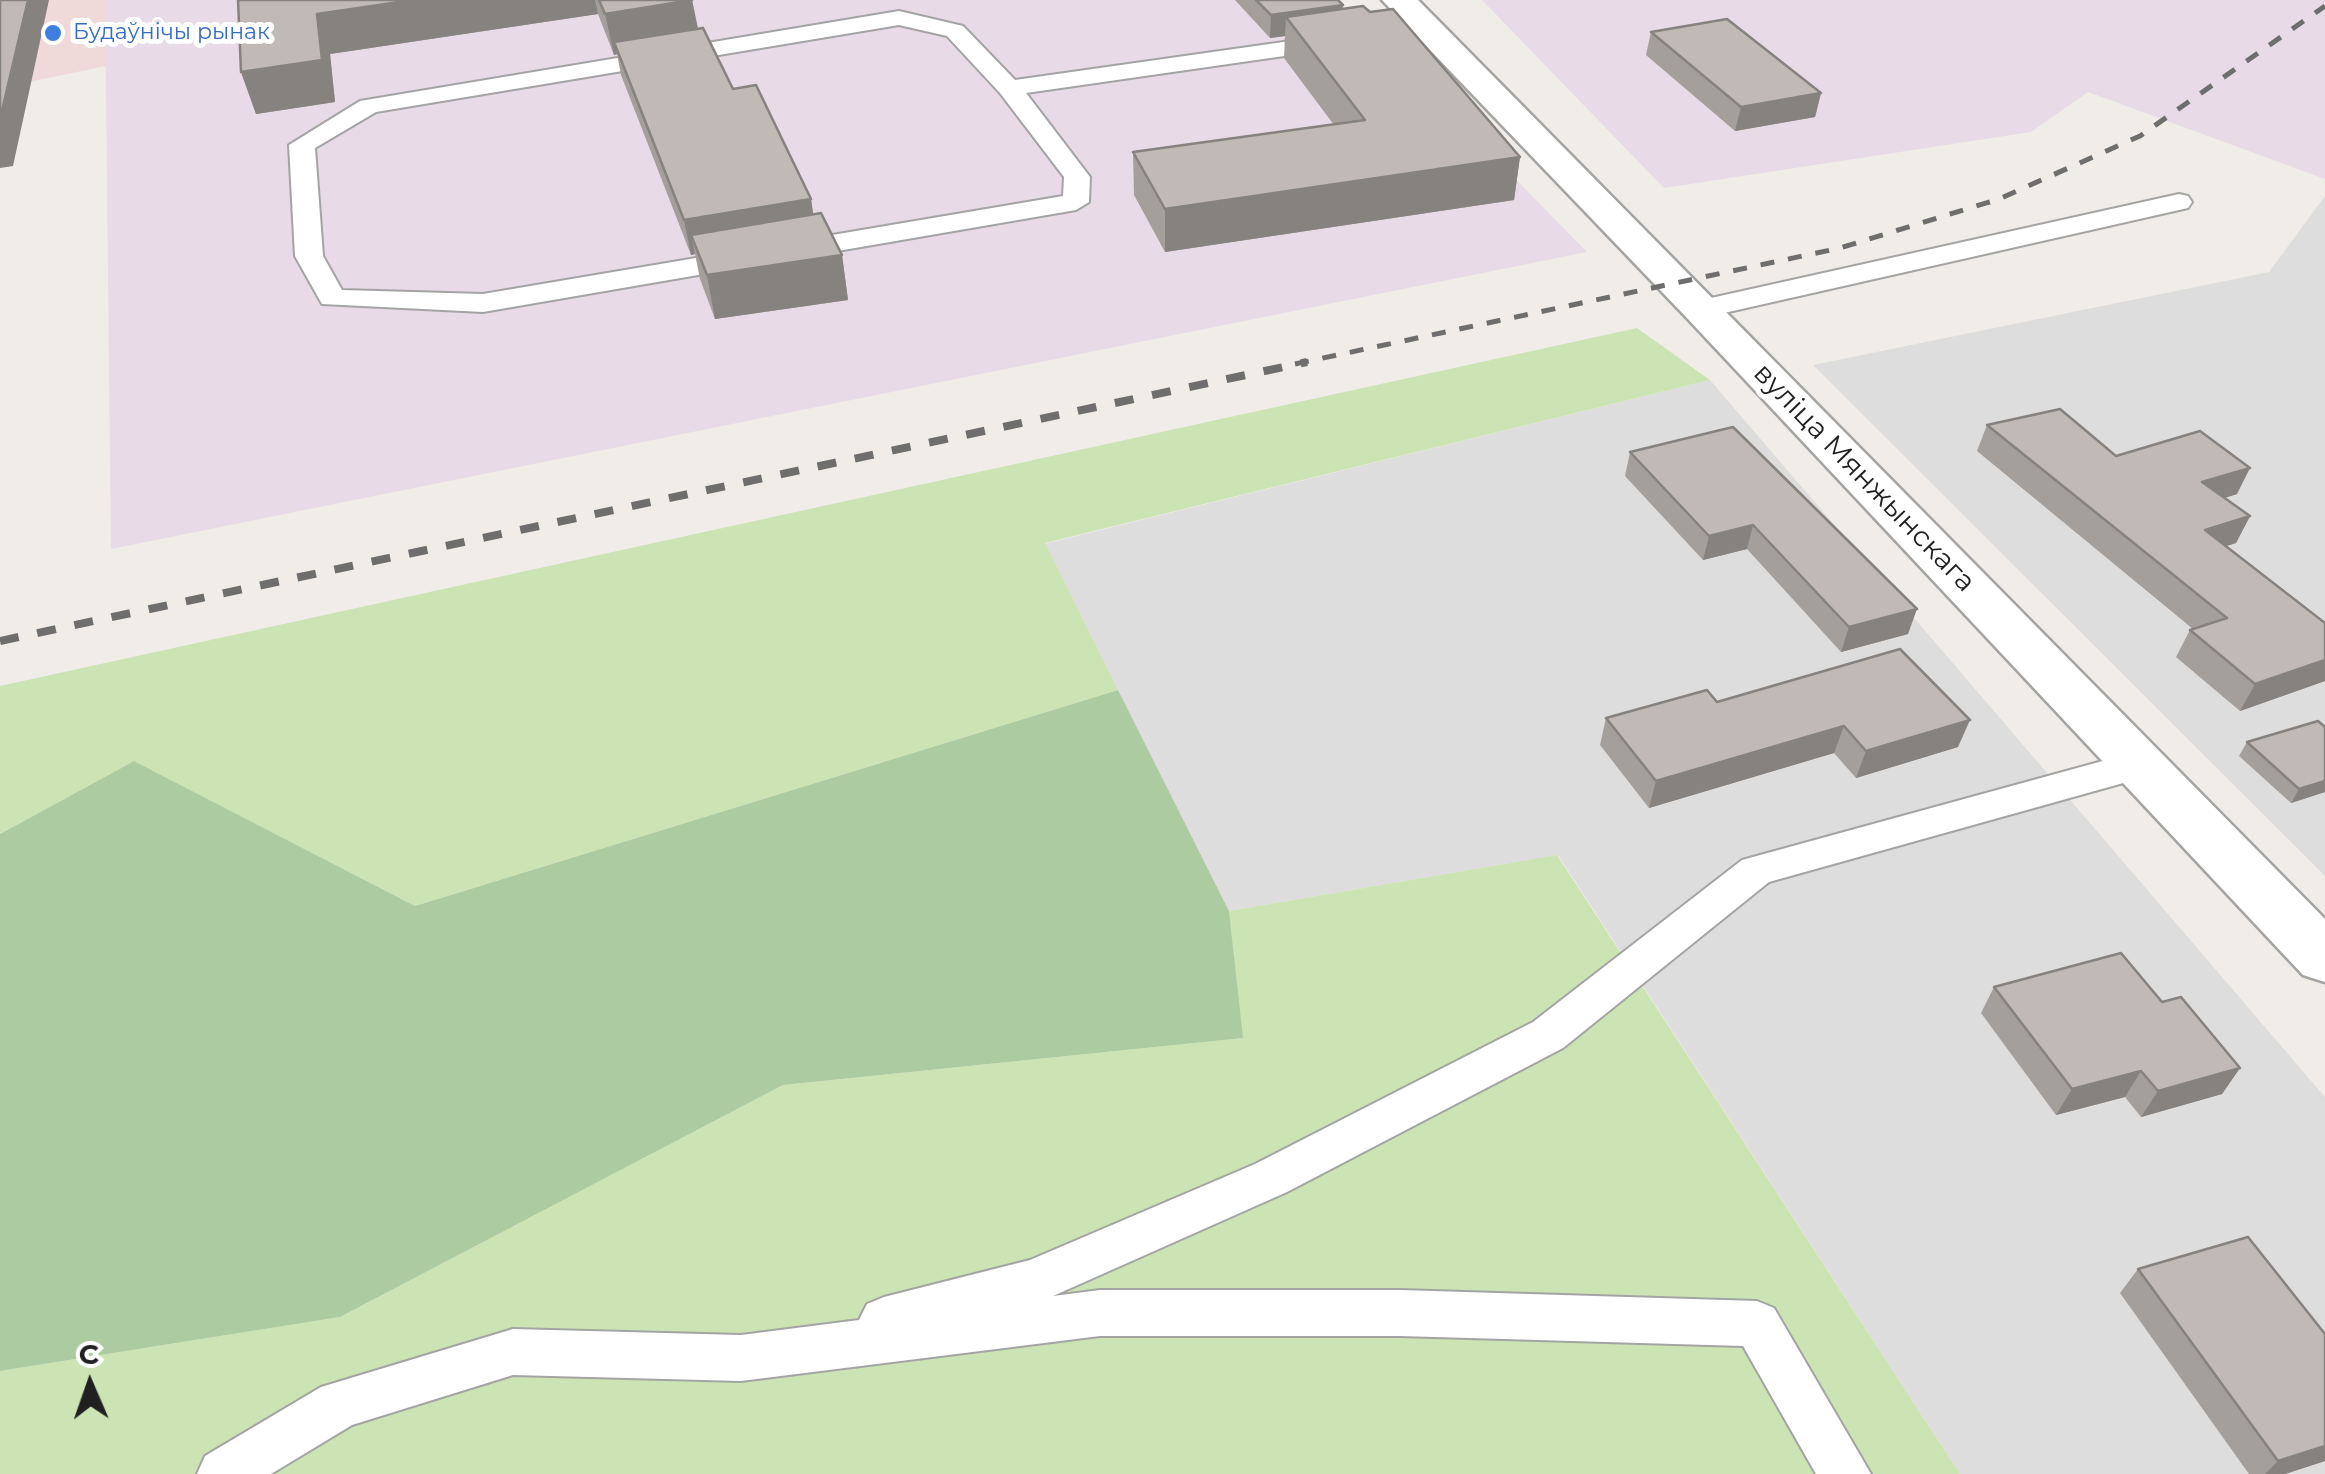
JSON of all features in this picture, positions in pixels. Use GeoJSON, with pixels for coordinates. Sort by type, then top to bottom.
{"type":"FeatureCollection","features":[{"type":"Feature","properties":{"kind":"street","name":"вуліца Мянжынскага"},"geometry":{"type":"LineString","coordinates":[[1409,12],[1702,309],[2325,958]]}},
{"type":"Feature","properties":{"kind":"lane"},"geometry":{"type":"LineString","coordinates":[[899,18],[955,31],[1008,88],[1077,177],[1076,202],[483,303],[332,298],[309,256],[302,146],[370,106],[899,18]]}},
{"type":"Feature","properties":{"kind":"lane"},"geometry":{"type":"LineString","coordinates":[[1008,88],[1362,38]]}},
{"type":"Feature","properties":{"kind":"lane"},"geometry":{"type":"LineString","coordinates":[[1702,309],[2179,202]]}},
{"type":"Feature","properties":{"kind":"lane"},"geometry":{"type":"LineString","coordinates":[[740,1358],[1035,1281],[1271,1178],[1548,1035],[1756,871],[2139,765]]}},
{"type":"Feature","properties":{"kind":"lane"},"geometry":{"type":"LineString","coordinates":[[223,1474],[339,1404],[514,1352],[740,1358],[1100,1314],[1400,1313],[1757,1324],[1845,1474]]}},
{"type":"Feature","properties":{"kind":"shaded area","name":"Будаўнічы рынак"},"geometry":{"type":"Polygon","coordinates":[[[0,0],[105,0],[106,66],[0,88],[0,0]]]}},
{"type":"Feature","properties":{"kind":"shaded area"},"geometry":{"type":"Polygon","coordinates":[[[105,0],[1314,0],[1389,50],[1587,252],[111,549],[105,0]]]}},
{"type":"Feature","properties":{"kind":"shaded area"},"geometry":{"type":"Polygon","coordinates":[[[1482,0],[2325,0],[2325,179],[2088,92],[2031,132],[1664,188],[1482,0]]]}},
{"type":"Feature","properties":{"kind":"shaded area"},"geometry":{"type":"Polygon","coordinates":[[[2325,196],[2325,876],[1813,365],[2269,272],[2325,196]]]}},
{"type":"Feature","properties":{"kind":"shaded area"},"geometry":{"type":"Polygon","coordinates":[[[1710,380],[2325,1097],[2325,1474],[1960,1474],[1558,855],[1229,911],[1044,544],[1710,380]]]}},
{"type":"Feature","properties":{"kind":"green space"},"geometry":{"type":"Polygon","coordinates":[[[1637,328],[1710,380],[1045,543],[1118,690],[415,906],[134,761],[0,834],[0,686],[1637,328]]]}},
{"type":"Feature","properties":{"kind":"green space"},"geometry":{"type":"Polygon","coordinates":[[[1118,690],[1229,911],[1243,1038],[783,1085],[340,1317],[0,1371],[0,834],[134,761],[415,906],[1118,690]]]}},
{"type":"Feature","properties":{"kind":"green space"},"geometry":{"type":"Polygon","coordinates":[[[1557,855],[1960,1474],[0,1474],[0,1371],[340,1317],[783,1085],[1242,1038],[1229,911],[1557,855]]]}},
{"type":"Feature","properties":{"kind":"building"},"geometry":{"type":"Polygon","coordinates":[[[0,0],[28,0],[0,119],[0,0]]]}},
{"type":"Feature","properties":{"kind":"building"},"geometry":{"type":"Polygon","coordinates":[[[238,0],[413,0],[317,14],[322,60],[241,72],[238,0]]]}},
{"type":"Feature","properties":{"kind":"building"},"geometry":{"type":"Polygon","coordinates":[[[599,0],[692,0],[605,14],[599,0]]]}},
{"type":"Feature","properties":{"kind":"building"},"geometry":{"type":"Polygon","coordinates":[[[1256,0],[1338,0],[1343,5],[1271,15],[1256,0]]]}},
{"type":"Feature","properties":{"kind":"building"},"geometry":{"type":"Polygon","coordinates":[[[1363,6],[1370,12],[1393,9],[1520,157],[1165,209],[1133,152],[1365,120],[1286,17],[1363,6]]]}},
{"type":"Feature","properties":{"kind":"building"},"geometry":{"type":"Polygon","coordinates":[[[1727,19],[1821,93],[1741,107],[1651,32],[1727,19]]]}},
{"type":"Feature","properties":{"kind":"building"},"geometry":{"type":"Polygon","coordinates":[[[703,28],[733,89],[756,85],[811,199],[684,220],[614,42],[703,28]]]}},
{"type":"Feature","properties":{"kind":"building"},"geometry":{"type":"Polygon","coordinates":[[[821,213],[842,255],[707,275],[691,235],[821,213]]]}},
{"type":"Feature","properties":{"kind":"building"},"geometry":{"type":"Polygon","coordinates":[[[2060,409],[2116,456],[2200,431],[2250,468],[2202,482],[2250,516],[2205,530],[2325,623],[2325,660],[2255,684],[2190,630],[2227,618],[1987,425],[2060,409]]]}},
{"type":"Feature","properties":{"kind":"building"},"geometry":{"type":"Polygon","coordinates":[[[1733,427],[1917,609],[1849,627],[1753,525],[1709,536],[1630,452],[1733,427]]]}},
{"type":"Feature","properties":{"kind":"building"},"geometry":{"type":"Polygon","coordinates":[[[1900,649],[1970,720],[1866,751],[1844,726],[1656,781],[1606,718],[1707,690],[1717,702],[1900,649]]]}},
{"type":"Feature","properties":{"kind":"building"},"geometry":{"type":"Polygon","coordinates":[[[2318,721],[2325,727],[2325,781],[2299,789],[2247,742],[2318,721]]]}},
{"type":"Feature","properties":{"kind":"building"},"geometry":{"type":"Polygon","coordinates":[[[2121,953],[2162,1002],[2181,997],[2240,1068],[2158,1091],[2141,1071],[2072,1089],[1994,987],[2121,953]]]}},
{"type":"Feature","properties":{"kind":"building"},"geometry":{"type":"Polygon","coordinates":[[[2248,1237],[2325,1334],[2325,1446],[2278,1461],[2138,1269],[2248,1237]]]}},
{"type":"Feature","properties":{"kind":"railway"},"geometry":{"type":"LineString","coordinates":[[1295,364],[1840,248],[1999,199],[2140,136],[2325,6]]}},
{"type":"Feature","properties":{"kind":"railway"},"geometry":{"type":"LineString","coordinates":[[0,641],[1307,362]]}},
{"type":"Feature","properties":{"kind":"place","name":"Будаўнічы рынак"},"geometry":{"type":"Point","coordinates":[53,33]}}]}
